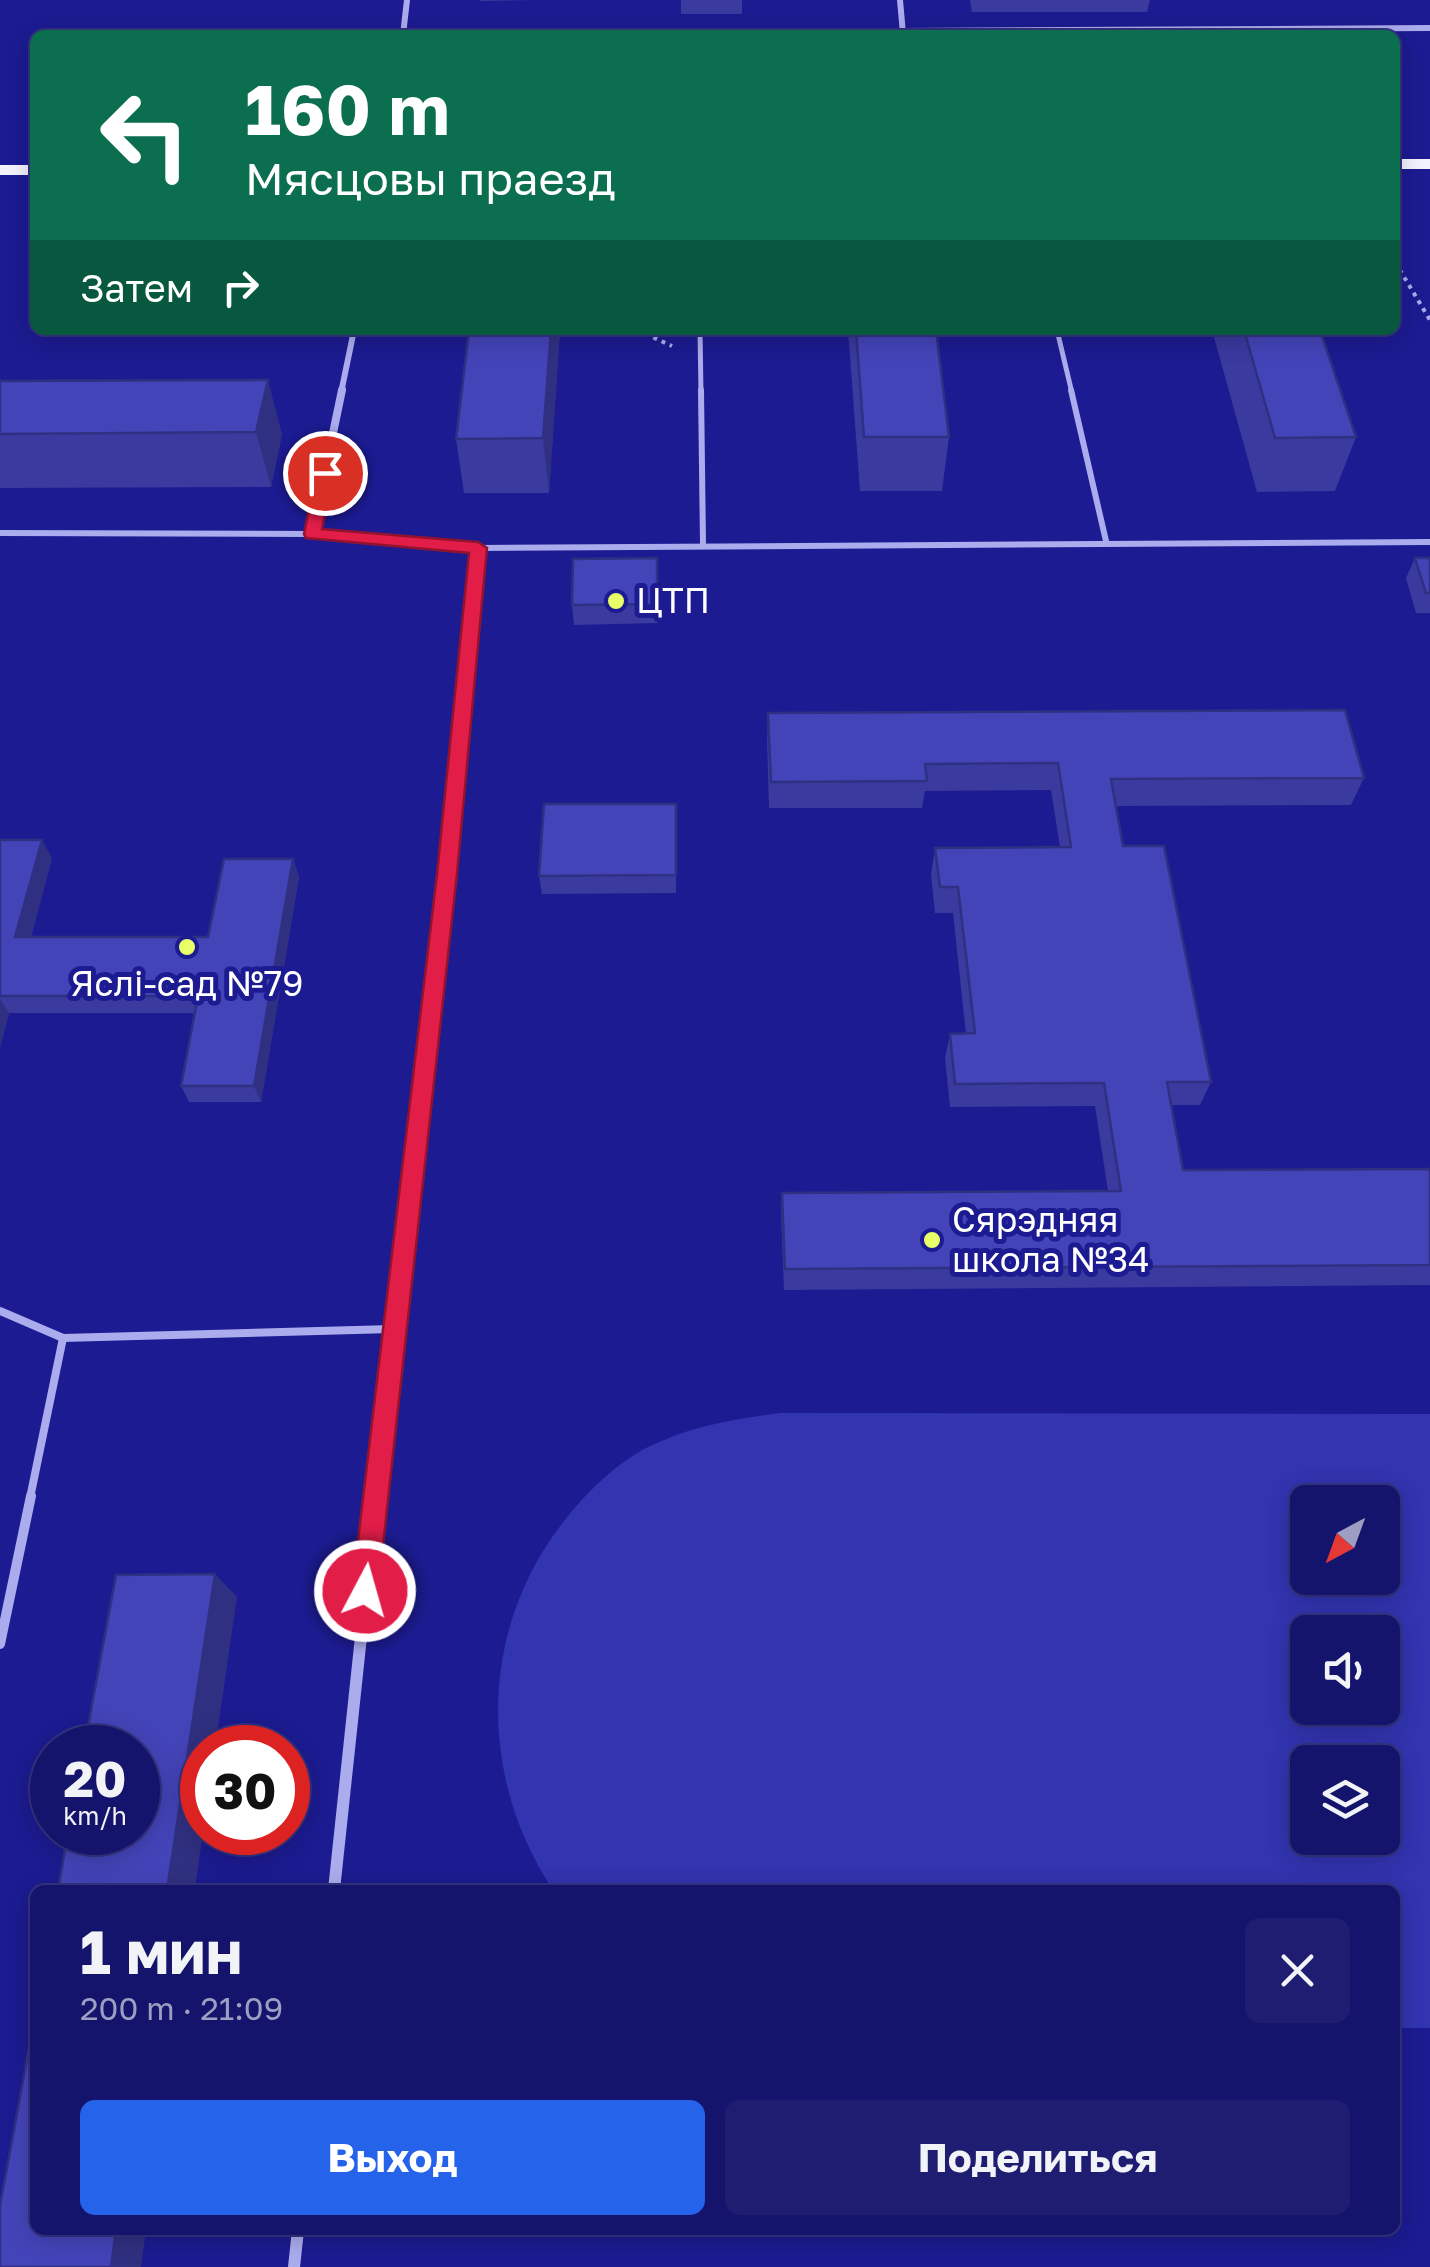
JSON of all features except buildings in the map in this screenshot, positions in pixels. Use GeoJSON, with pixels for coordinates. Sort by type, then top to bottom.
{"type":"FeatureCollection","features":[{"type":"Feature","properties":{"kind":"main road"},"geometry":{"type":"LineString","coordinates":[[1400,164],[1430,164]]}},
{"type":"Feature","properties":{"kind":"main road"},"geometry":{"type":"LineString","coordinates":[[0,170],[30,170]]}},
{"type":"Feature","properties":{"kind":"street"},"geometry":{"type":"LineString","coordinates":[[404,30],[407,0]]}},
{"type":"Feature","properties":{"kind":"street"},"geometry":{"type":"LineString","coordinates":[[900,0],[902,30]]}},
{"type":"Feature","properties":{"kind":"street"},"geometry":{"type":"LineString","coordinates":[[1219,30],[1430,28]]}},
{"type":"Feature","properties":{"kind":"street"},"geometry":{"type":"LineString","coordinates":[[335,1885],[392,1329],[447,874],[478,548],[312,534],[353,335]]}},
{"type":"Feature","properties":{"kind":"street"},"geometry":{"type":"LineString","coordinates":[[294,2267],[297,2235]]}},
{"type":"Feature","properties":{"kind":"lane"},"geometry":{"type":"LineString","coordinates":[[700,335],[703,544]]}},
{"type":"Feature","properties":{"kind":"lane"},"geometry":{"type":"LineString","coordinates":[[1058,335],[1106,541]]}},
{"type":"Feature","properties":{"kind":"lane"},"geometry":{"type":"LineString","coordinates":[[0,532],[312,534]]}},
{"type":"Feature","properties":{"kind":"lane"},"geometry":{"type":"LineString","coordinates":[[478,548],[1106,541],[1430,542]]}},
{"type":"Feature","properties":{"kind":"lane"},"geometry":{"type":"LineString","coordinates":[[0,1311],[63,1338],[392,1329]]}},
{"type":"Feature","properties":{"kind":"lane"},"geometry":{"type":"LineString","coordinates":[[0,1644],[63,1338]]}},
{"type":"Feature","properties":{"kind":"path"},"geometry":{"type":"LineString","coordinates":[[1400,270],[1430,320]]}},
{"type":"Feature","properties":{"kind":"shaded area"},"geometry":{"type":"Polygon","coordinates":[[[780,1413],[1430,1414],[1430,2028],[1400,2028],[1400,1885],[550,1885],[528,1845],[510,1798],[500,1750],[498,1700],[504,1651],[517,1604],[539,1558],[568,1516],[595,1487],[637,1453],[712,1424],[780,1413]]]}},
{"type":"Feature","properties":{"kind":"place","name":"ЦТП"},"geometry":{"type":"Point","coordinates":[616,601]}},
{"type":"Feature","properties":{"kind":"place","name":"Яслі-сад №79"},"geometry":{"type":"Point","coordinates":[187,947]}},
{"type":"Feature","properties":{"kind":"place","name":"Сярэдняя школа №34"},"geometry":{"type":"Point","coordinates":[932,1240]}},
{"type":"Feature","properties":{"kind":"route"},"geometry":{"type":"LineString","coordinates":[[325,473],[312,534],[478,548],[447,874],[365,1591]]}}]}
